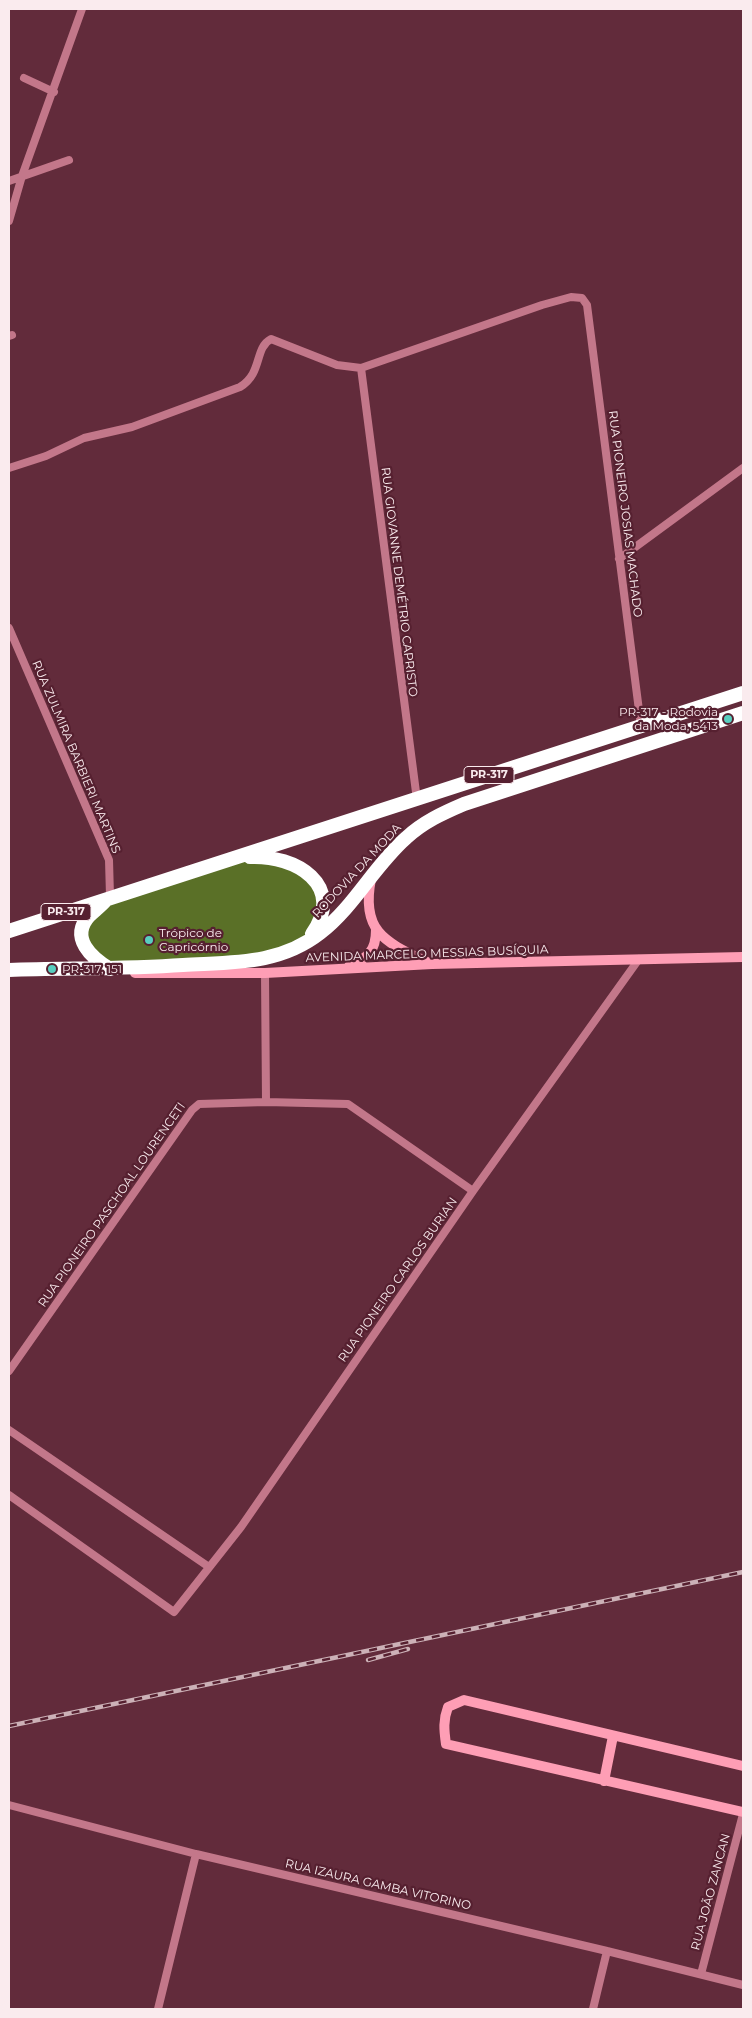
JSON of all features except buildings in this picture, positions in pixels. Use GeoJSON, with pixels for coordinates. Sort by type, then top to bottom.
{"type":"FeatureCollection","features":[{"type":"Feature","properties":{"kind":"highway","name":"RODOVIA DA MODA"},"geometry":{"type":"LineString","coordinates":[[9,931],[110,896],[235,858],[314,830],[417,800],[545,756],[743,693]]}},
{"type":"Feature","properties":{"kind":"highway","name":"RODOVIA DA MODA"},"geometry":{"type":"LineString","coordinates":[[9,970],[111,969],[239,964],[271,958],[306,943],[336,919],[405,838],[429,820],[464,804],[743,713]]}},
{"type":"Feature","properties":{"kind":"highway"},"geometry":{"type":"LineString","coordinates":[[235,858],[274,857],[299,867],[315,880],[322,892],[325,904],[318,925],[306,943]]}},
{"type":"Feature","properties":{"kind":"highway"},"geometry":{"type":"LineString","coordinates":[[110,896],[88,916],[81,934],[87,952],[111,969]]}},
{"type":"Feature","properties":{"kind":"street"},"geometry":{"type":"LineString","coordinates":[[9,221],[22,176],[54,92],[82,9]]}},
{"type":"Feature","properties":{"kind":"street"},"geometry":{"type":"LineString","coordinates":[[24,78],[54,92]]}},
{"type":"Feature","properties":{"kind":"street"},"geometry":{"type":"LineString","coordinates":[[9,181],[69,160]]}},
{"type":"Feature","properties":{"kind":"street","name":"RUA PIONEIRO JOSIAS MACHADO"},"geometry":{"type":"LineString","coordinates":[[362,368],[571,296],[582,298],[587,305],[641,726]]}},
{"type":"Feature","properties":{"kind":"street"},"geometry":{"type":"LineString","coordinates":[[9,468],[46,456],[84,438],[132,427],[240,388],[250,381],[256,370],[262,347],[271,339],[337,365],[362,368]]}},
{"type":"Feature","properties":{"kind":"street","name":"RUA GIOVANNE DEMÉTRIO CAPRISTO"},"geometry":{"type":"LineString","coordinates":[[362,368],[417,800]]}},
{"type":"Feature","properties":{"kind":"street"},"geometry":{"type":"LineString","coordinates":[[619,559],[743,468]]}},
{"type":"Feature","properties":{"kind":"street","name":"RUA ZULMIRA BARBIERI MARTINS"},"geometry":{"type":"LineString","coordinates":[[9,628],[109,860],[110,896]]}},
{"type":"Feature","properties":{"kind":"street"},"geometry":{"type":"LineString","coordinates":[[371,879],[368,908],[376,930],[392,945],[432,964]]}},
{"type":"Feature","properties":{"kind":"street"},"geometry":{"type":"LineString","coordinates":[[343,969],[366,959],[372,952],[376,930]]}},
{"type":"Feature","properties":{"kind":"street","name":"AVENIDA MARCELO MESSIAS BUSÍQUIA"},"geometry":{"type":"LineString","coordinates":[[111,969],[150,974],[264,973],[432,964],[743,957]]}},
{"type":"Feature","properties":{"kind":"street","name":"RUA PIONEIRO CARLOS BURIAN"},"geometry":{"type":"LineString","coordinates":[[9,1495],[174,1612],[241,1526],[473,1191],[639,959]]}},
{"type":"Feature","properties":{"kind":"street"},"geometry":{"type":"LineString","coordinates":[[264,973],[266,1102]]}},
{"type":"Feature","properties":{"kind":"street","name":"RUA PIONEIRO PASCHOAL LOURENCETI"},"geometry":{"type":"LineString","coordinates":[[9,1371],[192,1110],[204,1102],[348,1104],[473,1191]]}},
{"type":"Feature","properties":{"kind":"street"},"geometry":{"type":"LineString","coordinates":[[9,1430],[209,1567]]}},
{"type":"Feature","properties":{"kind":"street"},"geometry":{"type":"LineString","coordinates":[[743,1766],[464,1700],[448,1707],[444,1729],[446,1744],[743,1813]]}},
{"type":"Feature","properties":{"kind":"street"},"geometry":{"type":"LineString","coordinates":[[604,1781],[613,1736]]}},
{"type":"Feature","properties":{"kind":"street","name":"RUA IZAURA GAMBA VITORINO"},"geometry":{"type":"LineString","coordinates":[[9,1805],[196,1854],[606,1950],[743,1986]]}},
{"type":"Feature","properties":{"kind":"street","name":"RUA JOÃO ZANCAN"},"geometry":{"type":"LineString","coordinates":[[701,1974],[743,1813]]}},
{"type":"Feature","properties":{"kind":"street"},"geometry":{"type":"LineString","coordinates":[[158,2009],[196,1854]]}},
{"type":"Feature","properties":{"kind":"street"},"geometry":{"type":"LineString","coordinates":[[593,2009],[606,1950]]}},
{"type":"Feature","properties":{"kind":"green space"},"geometry":{"type":"Polygon","coordinates":[[[274,857],[322,891],[306,943],[239,964],[96,961],[83,925],[99,908],[235,858],[274,857]]]}},
{"type":"Feature","properties":{"kind":"railway"},"geometry":{"type":"LineString","coordinates":[[9,1726],[743,1572]]}},
{"type":"Feature","properties":{"kind":"railway"},"geometry":{"type":"LineString","coordinates":[[368,1660],[408,1649]]}},
{"type":"Feature","properties":{"kind":"place","name":"PR-317 - Rodovia da Moda, 5413"},"geometry":{"type":"Point","coordinates":[728,719]}},
{"type":"Feature","properties":{"kind":"place","name":"Trópico de Capricórnio"},"geometry":{"type":"Point","coordinates":[149,940]}},
{"type":"Feature","properties":{"kind":"place","name":"PR-317, 151"},"geometry":{"type":"Point","coordinates":[52,969]}}]}
